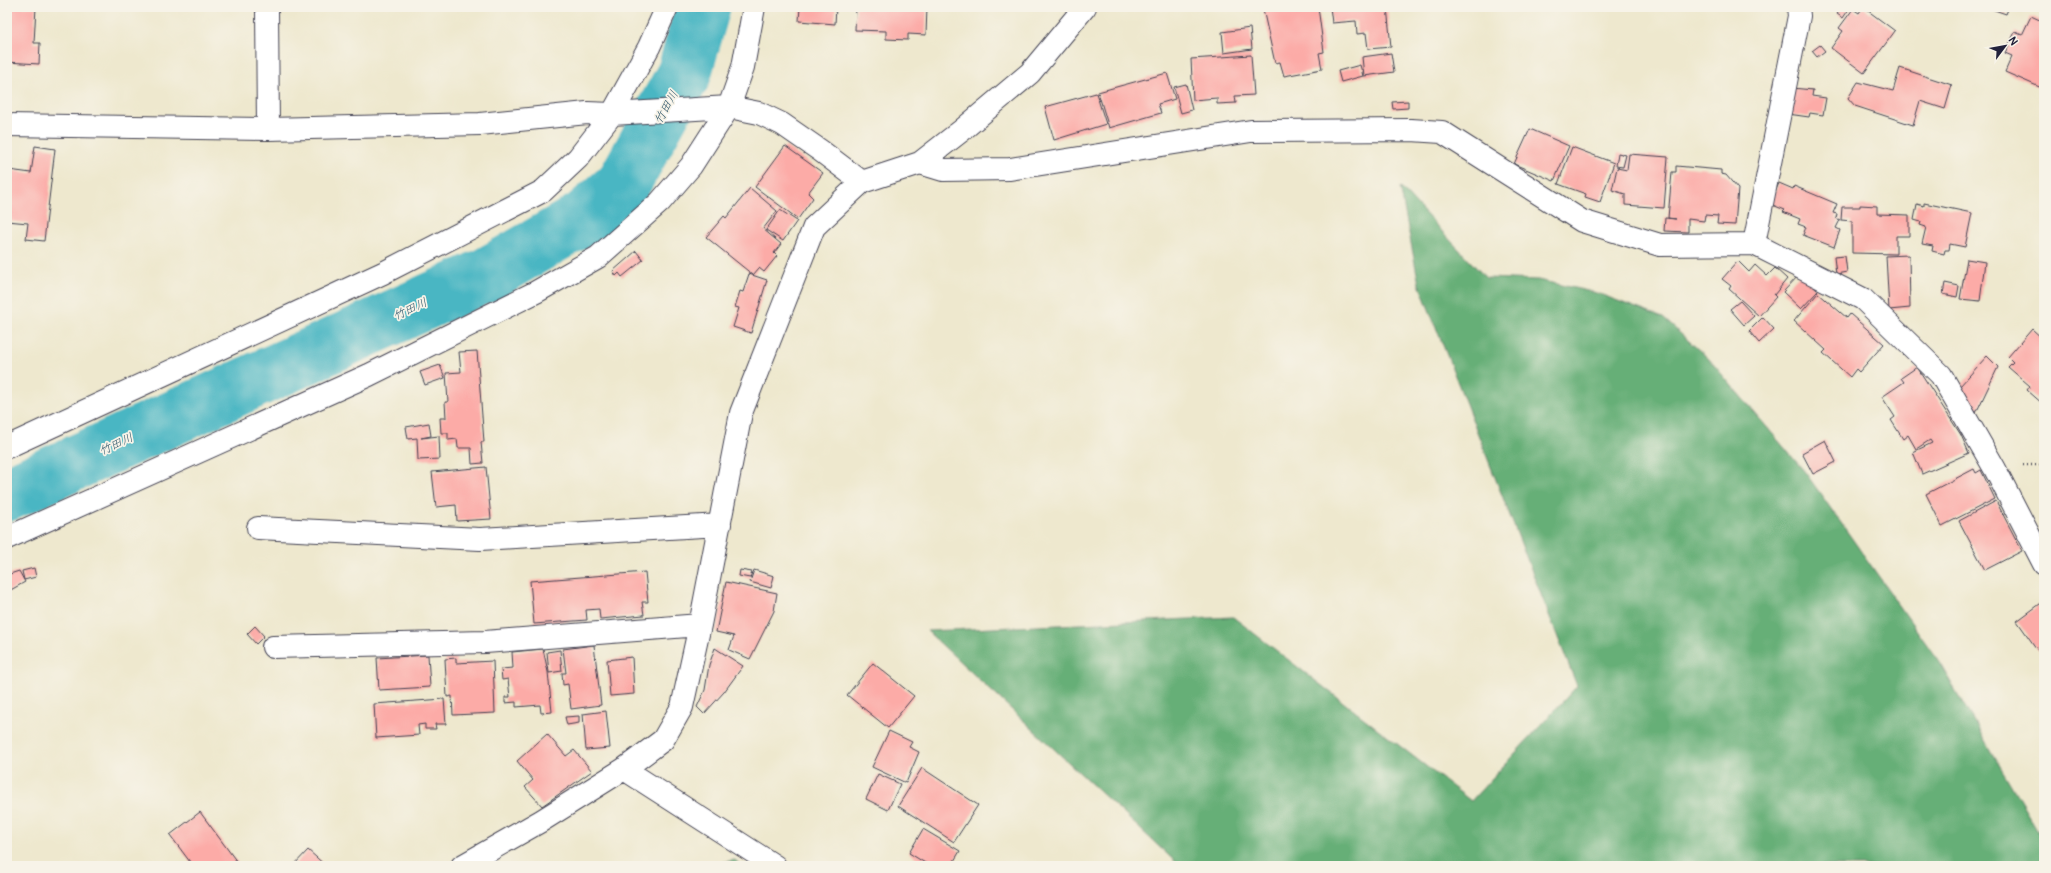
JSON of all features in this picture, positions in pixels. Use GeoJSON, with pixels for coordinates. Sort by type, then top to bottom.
{"type":"FeatureCollection","features":[{"type":"Feature","properties":{"kind":"street"},"geometry":{"type":"LineString","coordinates":[[267,7],[268,130]]}},
{"type":"Feature","properties":{"kind":"street"},"geometry":{"type":"LineString","coordinates":[[7,447],[383,273],[543,191],[578,158],[619,113],[667,7]]}},
{"type":"Feature","properties":{"kind":"street"},"geometry":{"type":"LineString","coordinates":[[7,538],[369,375],[536,292],[598,257],[660,202],[691,166],[743,67],[754,7]]}},
{"type":"Feature","properties":{"kind":"street"},"geometry":{"type":"LineString","coordinates":[[468,864],[541,821],[624,769],[663,740],[682,707],[700,625],[742,413],[814,227],[862,182],[920,163],[1030,73],[1086,7]]}},
{"type":"Feature","properties":{"kind":"street"},"geometry":{"type":"LineString","coordinates":[[1754,244],[1799,16],[1798,7]]}},
{"type":"Feature","properties":{"kind":"street"},"geometry":{"type":"LineString","coordinates":[[7,125],[268,130],[480,124],[587,113],[721,108],[759,113],[782,124],[862,182]]}},
{"type":"Feature","properties":{"kind":"street"},"geometry":{"type":"LineString","coordinates":[[920,163],[943,170],[1010,170],[1251,131],[1411,130],[1442,132],[1582,222],[1660,245],[1754,244],[1863,299],[1941,375],[1995,469],[2044,564]]}},
{"type":"Feature","properties":{"kind":"street"},"geometry":{"type":"LineString","coordinates":[[258,528],[480,539],[720,525]]}},
{"type":"Feature","properties":{"kind":"street"},"geometry":{"type":"LineString","coordinates":[[273,648],[485,642],[700,625]]}},
{"type":"Feature","properties":{"kind":"street"},"geometry":{"type":"LineString","coordinates":[[624,769],[775,866]]}},
{"type":"Feature","properties":{"kind":"green space"},"geometry":{"type":"Polygon","coordinates":[[[1400,187],[1486,278],[1538,280],[1597,293],[1663,318],[1708,358],[1805,472],[1937,659],[2044,841],[2044,866],[1180,866],[927,631],[1233,617],[1471,801],[1577,686],[1419,284],[1400,187]]]}},
{"type":"Feature","properties":{"kind":"green space"},"geometry":{"type":"Polygon","coordinates":[[[735,860],[742,866],[703,866],[735,860]]]}},
{"type":"Feature","properties":{"kind":"building"},"geometry":{"type":"Polygon","coordinates":[[[7,7],[36,7],[34,43],[40,43],[39,64],[7,62],[7,7]]]}},
{"type":"Feature","properties":{"kind":"building"},"geometry":{"type":"Polygon","coordinates":[[[800,7],[836,7],[835,24],[799,21],[800,7]]]}},
{"type":"Feature","properties":{"kind":"building"},"geometry":{"type":"Polygon","coordinates":[[[856,7],[927,7],[926,35],[908,34],[908,40],[886,39],[886,31],[855,30],[856,7]]]}},
{"type":"Feature","properties":{"kind":"building"},"geometry":{"type":"Polygon","coordinates":[[[1273,7],[1318,7],[1324,52],[1319,53],[1322,69],[1284,76],[1280,62],[1275,63],[1263,9],[1273,7]]]}},
{"type":"Feature","properties":{"kind":"building"},"geometry":{"type":"Polygon","coordinates":[[[1330,7],[1387,7],[1391,47],[1368,49],[1366,33],[1357,34],[1356,21],[1332,23],[1330,7]]]}},
{"type":"Feature","properties":{"kind":"building"},"geometry":{"type":"Polygon","coordinates":[[[1842,7],[1849,9],[1843,18],[1837,14],[1842,7]]]}},
{"type":"Feature","properties":{"kind":"building"},"geometry":{"type":"Polygon","coordinates":[[[1863,7],[1895,31],[1864,73],[1831,48],[1843,31],[1839,28],[1853,9],[1859,13],[1863,7]]]}},
{"type":"Feature","properties":{"kind":"building"},"geometry":{"type":"Polygon","coordinates":[[[1986,7],[2009,7],[2006,14],[1986,7]]]}},
{"type":"Feature","properties":{"kind":"building"},"geometry":{"type":"Polygon","coordinates":[[[2031,16],[2044,22],[2044,89],[2005,72],[2012,56],[2005,53],[2015,32],[2022,35],[2031,16]]]}},
{"type":"Feature","properties":{"kind":"building"},"geometry":{"type":"Polygon","coordinates":[[[1250,28],[1252,49],[1224,53],[1222,32],[1250,28]]]}},
{"type":"Feature","properties":{"kind":"building"},"geometry":{"type":"Polygon","coordinates":[[[1820,45],[1825,51],[1817,57],[1812,51],[1820,45]]]}},
{"type":"Feature","properties":{"kind":"building"},"geometry":{"type":"Polygon","coordinates":[[[1391,53],[1394,72],[1364,76],[1362,57],[1391,53]]]}},
{"type":"Feature","properties":{"kind":"building"},"geometry":{"type":"Polygon","coordinates":[[[1251,55],[1254,95],[1235,96],[1236,103],[1217,104],[1217,98],[1193,100],[1191,59],[1251,55]]]}},
{"type":"Feature","properties":{"kind":"building"},"geometry":{"type":"Polygon","coordinates":[[[1360,65],[1363,76],[1341,82],[1338,71],[1360,65]]]}},
{"type":"Feature","properties":{"kind":"building"},"geometry":{"type":"Polygon","coordinates":[[[1900,68],[1952,85],[1945,109],[1920,101],[1913,125],[1855,106],[1848,98],[1858,82],[1893,91],[1900,68]]]}},
{"type":"Feature","properties":{"kind":"building"},"geometry":{"type":"Polygon","coordinates":[[[1167,73],[1175,99],[1158,104],[1161,113],[1109,128],[1098,92],[1167,73]]]}},
{"type":"Feature","properties":{"kind":"building"},"geometry":{"type":"Polygon","coordinates":[[[1186,84],[1192,110],[1181,113],[1174,87],[1186,84]]]}},
{"type":"Feature","properties":{"kind":"building"},"geometry":{"type":"Polygon","coordinates":[[[1792,88],[1813,90],[1812,96],[1826,98],[1823,115],[1810,113],[1809,117],[1788,114],[1792,88]]]}},
{"type":"Feature","properties":{"kind":"building"},"geometry":{"type":"Polygon","coordinates":[[[1096,93],[1106,124],[1054,140],[1045,107],[1096,93]]]}},
{"type":"Feature","properties":{"kind":"building"},"geometry":{"type":"Polygon","coordinates":[[[1408,101],[1408,108],[1393,109],[1392,102],[1408,101]]]}},
{"type":"Feature","properties":{"kind":"building"},"geometry":{"type":"Polygon","coordinates":[[[1530,129],[1569,146],[1554,181],[1514,164],[1530,129]]]}},
{"type":"Feature","properties":{"kind":"building"},"geometry":{"type":"Polygon","coordinates":[[[35,146],[55,149],[44,241],[26,239],[28,223],[7,221],[7,189],[9,170],[31,173],[35,146]]]}},
{"type":"Feature","properties":{"kind":"building"},"geometry":{"type":"Polygon","coordinates":[[[785,146],[823,173],[808,193],[813,198],[798,219],[755,187],[785,146]]]}},
{"type":"Feature","properties":{"kind":"building"},"geometry":{"type":"Polygon","coordinates":[[[1572,147],[1614,163],[1600,202],[1585,197],[1586,194],[1558,184],[1572,147]]]}},
{"type":"Feature","properties":{"kind":"building"},"geometry":{"type":"Polygon","coordinates":[[[1618,153],[1626,155],[1623,167],[1616,166],[1618,153]]]}},
{"type":"Feature","properties":{"kind":"building"},"geometry":{"type":"Polygon","coordinates":[[[1629,154],[1668,157],[1664,208],[1625,205],[1625,194],[1612,190],[1617,168],[1627,170],[1629,154]]]}},
{"type":"Feature","properties":{"kind":"building"},"geometry":{"type":"Polygon","coordinates":[[[1676,166],[1721,170],[1721,174],[1726,175],[1738,189],[1735,225],[1717,224],[1718,216],[1705,215],[1704,221],[1688,219],[1688,232],[1664,231],[1665,218],[1676,219],[1668,218],[1672,172],[1676,172],[1676,166]]]}},
{"type":"Feature","properties":{"kind":"building"},"geometry":{"type":"Polygon","coordinates":[[[1779,183],[1793,189],[1794,186],[1837,204],[1833,213],[1837,214],[1836,218],[1840,220],[1836,228],[1840,230],[1834,247],[1803,235],[1806,227],[1798,224],[1800,219],[1783,212],[1785,210],[1770,204],[1779,183]]]}},
{"type":"Feature","properties":{"kind":"building"},"geometry":{"type":"Polygon","coordinates":[[[750,188],[777,211],[763,229],[781,244],[774,253],[777,256],[764,272],[759,268],[753,275],[706,237],[724,216],[726,218],[750,188]]]}},
{"type":"Feature","properties":{"kind":"building"},"geometry":{"type":"Polygon","coordinates":[[[1924,203],[1972,213],[1965,247],[1950,244],[1949,250],[1945,250],[1944,254],[1932,251],[1933,246],[1922,244],[1926,227],[1920,225],[1921,222],[1914,220],[1917,204],[1924,206],[1924,203]]]}},
{"type":"Feature","properties":{"kind":"building"},"geometry":{"type":"Polygon","coordinates":[[[1860,205],[1877,206],[1877,214],[1909,215],[1909,236],[1896,236],[1896,254],[1852,253],[1852,221],[1841,220],[1842,207],[1860,207],[1860,205]]]}},
{"type":"Feature","properties":{"kind":"building"},"geometry":{"type":"Polygon","coordinates":[[[780,210],[797,221],[783,241],[766,230],[780,210]]]}},
{"type":"Feature","properties":{"kind":"building"},"geometry":{"type":"Polygon","coordinates":[[[636,251],[643,260],[622,277],[619,273],[616,276],[613,271],[636,251]]]}},
{"type":"Feature","properties":{"kind":"building"},"geometry":{"type":"Polygon","coordinates":[[[1909,255],[1910,308],[1889,310],[1886,256],[1909,255]]]}},
{"type":"Feature","properties":{"kind":"building"},"geometry":{"type":"Polygon","coordinates":[[[1845,256],[1847,272],[1836,274],[1834,257],[1845,256]]]}},
{"type":"Feature","properties":{"kind":"building"},"geometry":{"type":"Polygon","coordinates":[[[1967,259],[1985,262],[1980,301],[1960,299],[1967,259]]]}},
{"type":"Feature","properties":{"kind":"building"},"geometry":{"type":"Polygon","coordinates":[[[1738,261],[1749,272],[1755,265],[1767,276],[1775,268],[1787,279],[1774,295],[1776,297],[1759,316],[1729,289],[1731,286],[1722,279],[1738,261]]]}},
{"type":"Feature","properties":{"kind":"building"},"geometry":{"type":"Polygon","coordinates":[[[749,274],[767,280],[751,333],[733,327],[739,308],[735,307],[740,291],[743,292],[749,274]]]}},
{"type":"Feature","properties":{"kind":"building"},"geometry":{"type":"Polygon","coordinates":[[[1800,274],[1818,291],[1801,309],[1783,292],[1800,274]]]}},
{"type":"Feature","properties":{"kind":"building"},"geometry":{"type":"Polygon","coordinates":[[[1945,283],[1959,286],[1957,297],[1943,294],[1945,283]]]}},
{"type":"Feature","properties":{"kind":"building"},"geometry":{"type":"Polygon","coordinates":[[[1818,293],[1847,318],[1850,314],[1884,344],[1859,372],[1856,369],[1850,377],[1823,353],[1826,350],[1794,321],[1818,293]]]}},
{"type":"Feature","properties":{"kind":"building"},"geometry":{"type":"Polygon","coordinates":[[[1740,301],[1754,316],[1744,325],[1730,309],[1740,301]]]}},
{"type":"Feature","properties":{"kind":"building"},"geometry":{"type":"Polygon","coordinates":[[[1763,317],[1774,329],[1759,343],[1749,331],[1763,317]]]}},
{"type":"Feature","properties":{"kind":"building"},"geometry":{"type":"Polygon","coordinates":[[[2032,329],[2044,340],[2044,405],[2027,390],[2030,386],[2008,367],[2013,362],[2008,357],[2032,329]]]}},
{"type":"Feature","properties":{"kind":"building"},"geometry":{"type":"Polygon","coordinates":[[[477,351],[484,442],[481,442],[483,463],[472,464],[471,448],[458,448],[457,439],[448,440],[448,433],[441,433],[440,418],[446,418],[445,402],[448,402],[446,373],[461,372],[459,352],[477,351]]]}},
{"type":"Feature","properties":{"kind":"building"},"geometry":{"type":"Polygon","coordinates":[[[1987,356],[1998,367],[1976,413],[1960,386],[1987,356]]]}},
{"type":"Feature","properties":{"kind":"building"},"geometry":{"type":"Polygon","coordinates":[[[440,365],[445,378],[425,385],[420,372],[440,365]]]}},
{"type":"Feature","properties":{"kind":"building"},"geometry":{"type":"Polygon","coordinates":[[[1917,367],[1961,435],[1969,453],[1922,474],[1913,452],[1932,443],[1930,440],[1916,449],[1908,435],[1903,439],[1891,420],[1895,417],[1882,397],[1904,382],[1901,378],[1917,367]]]}},
{"type":"Feature","properties":{"kind":"building"},"geometry":{"type":"Polygon","coordinates":[[[429,423],[431,436],[421,438],[439,436],[440,459],[418,460],[417,438],[408,439],[406,427],[429,423]]]}},
{"type":"Feature","properties":{"kind":"building"},"geometry":{"type":"Polygon","coordinates":[[[1825,440],[1836,462],[1813,474],[1802,453],[1825,440]]]}},
{"type":"Feature","properties":{"kind":"building"},"geometry":{"type":"Polygon","coordinates":[[[486,467],[491,519],[457,521],[456,505],[436,507],[432,472],[486,467]]]}},
{"type":"Feature","properties":{"kind":"building"},"geometry":{"type":"Polygon","coordinates":[[[1974,469],[1976,473],[1981,470],[1995,499],[1942,526],[1926,494],[1974,469]]]}},
{"type":"Feature","properties":{"kind":"building"},"geometry":{"type":"Polygon","coordinates":[[[1996,501],[2022,551],[1985,570],[1959,521],[1996,501]]]}},
{"type":"Feature","properties":{"kind":"building"},"geometry":{"type":"Polygon","coordinates":[[[34,568],[36,577],[24,580],[22,571],[34,568]]]}},
{"type":"Feature","properties":{"kind":"building"},"geometry":{"type":"Polygon","coordinates":[[[740,570],[752,572],[750,578],[739,576],[740,570]]]}},
{"type":"Feature","properties":{"kind":"building"},"geometry":{"type":"Polygon","coordinates":[[[754,570],[774,576],[771,588],[750,582],[754,570]]]}},
{"type":"Feature","properties":{"kind":"building"},"geometry":{"type":"Polygon","coordinates":[[[19,571],[25,582],[7,592],[7,575],[19,571]]]}},
{"type":"Feature","properties":{"kind":"building"},"geometry":{"type":"Polygon","coordinates":[[[645,572],[648,602],[642,602],[644,615],[600,619],[599,609],[586,610],[587,620],[534,624],[530,581],[645,572]]]}},
{"type":"Feature","properties":{"kind":"building"},"geometry":{"type":"Polygon","coordinates":[[[726,582],[777,593],[774,611],[750,659],[729,650],[734,636],[716,632],[726,582]]]}},
{"type":"Feature","properties":{"kind":"building"},"geometry":{"type":"Polygon","coordinates":[[[2044,601],[2044,653],[2041,655],[2017,621],[2044,601]]]}},
{"type":"Feature","properties":{"kind":"building"},"geometry":{"type":"Polygon","coordinates":[[[255,626],[264,636],[256,644],[247,634],[255,626]]]}},
{"type":"Feature","properties":{"kind":"building"},"geometry":{"type":"Polygon","coordinates":[[[594,645],[601,705],[571,709],[568,684],[563,685],[562,673],[566,673],[563,649],[594,645]]]}},
{"type":"Feature","properties":{"kind":"building"},"geometry":{"type":"Polygon","coordinates":[[[715,648],[743,666],[724,692],[704,714],[697,707],[705,690],[709,665],[715,648]]]}},
{"type":"Feature","properties":{"kind":"building"},"geometry":{"type":"Polygon","coordinates":[[[543,649],[548,672],[552,712],[541,713],[540,705],[516,707],[516,702],[505,703],[505,697],[510,697],[508,679],[502,680],[501,669],[513,668],[512,652],[543,649]]]}},
{"type":"Feature","properties":{"kind":"building"},"geometry":{"type":"Polygon","coordinates":[[[560,650],[562,671],[549,673],[547,652],[560,650]]]}},
{"type":"Feature","properties":{"kind":"building"},"geometry":{"type":"Polygon","coordinates":[[[428,655],[430,687],[379,690],[377,658],[428,655]]]}},
{"type":"Feature","properties":{"kind":"building"},"geometry":{"type":"Polygon","coordinates":[[[632,657],[634,694],[610,696],[607,660],[632,657]]]}},
{"type":"Feature","properties":{"kind":"building"},"geometry":{"type":"Polygon","coordinates":[[[456,658],[456,663],[493,661],[495,713],[453,715],[452,696],[447,697],[445,659],[456,658]]]}},
{"type":"Feature","properties":{"kind":"building"},"geometry":{"type":"Polygon","coordinates":[[[873,663],[914,696],[888,728],[847,695],[873,663]]]}},
{"type":"Feature","properties":{"kind":"building"},"geometry":{"type":"Polygon","coordinates":[[[444,699],[446,724],[435,724],[436,729],[425,729],[425,724],[418,725],[419,735],[376,738],[374,704],[444,699]]]}},
{"type":"Feature","properties":{"kind":"building"},"geometry":{"type":"Polygon","coordinates":[[[606,711],[610,748],[586,750],[583,714],[606,711]]]}},
{"type":"Feature","properties":{"kind":"building"},"geometry":{"type":"Polygon","coordinates":[[[579,716],[579,723],[567,725],[565,717],[579,716]]]}},
{"type":"Feature","properties":{"kind":"building"},"geometry":{"type":"Polygon","coordinates":[[[889,731],[912,742],[909,747],[919,752],[906,783],[872,767],[889,731]]]}},
{"type":"Feature","properties":{"kind":"building"},"geometry":{"type":"Polygon","coordinates":[[[547,734],[566,756],[574,750],[592,771],[542,806],[525,787],[533,780],[517,761],[547,734]]]}},
{"type":"Feature","properties":{"kind":"building"},"geometry":{"type":"Polygon","coordinates":[[[922,768],[978,805],[954,842],[898,806],[922,768]]]}},
{"type":"Feature","properties":{"kind":"building"},"geometry":{"type":"Polygon","coordinates":[[[878,774],[900,784],[888,810],[866,799],[878,774]]]}},
{"type":"Feature","properties":{"kind":"building"},"geometry":{"type":"Polygon","coordinates":[[[200,812],[240,866],[193,866],[170,835],[200,812]]]}},
{"type":"Feature","properties":{"kind":"building"},"geometry":{"type":"Polygon","coordinates":[[[923,829],[960,851],[951,866],[930,866],[909,853],[923,829]]]}},
{"type":"Feature","properties":{"kind":"building"},"geometry":{"type":"Polygon","coordinates":[[[308,850],[326,866],[293,866],[308,850]]]}},
{"type":"Feature","properties":{"kind":"waterway","name":"竹田川"},"geometry":{"type":"LineString","coordinates":[[7,494],[488,274],[584,218],[623,184],[684,74],[703,7]]}}]}
